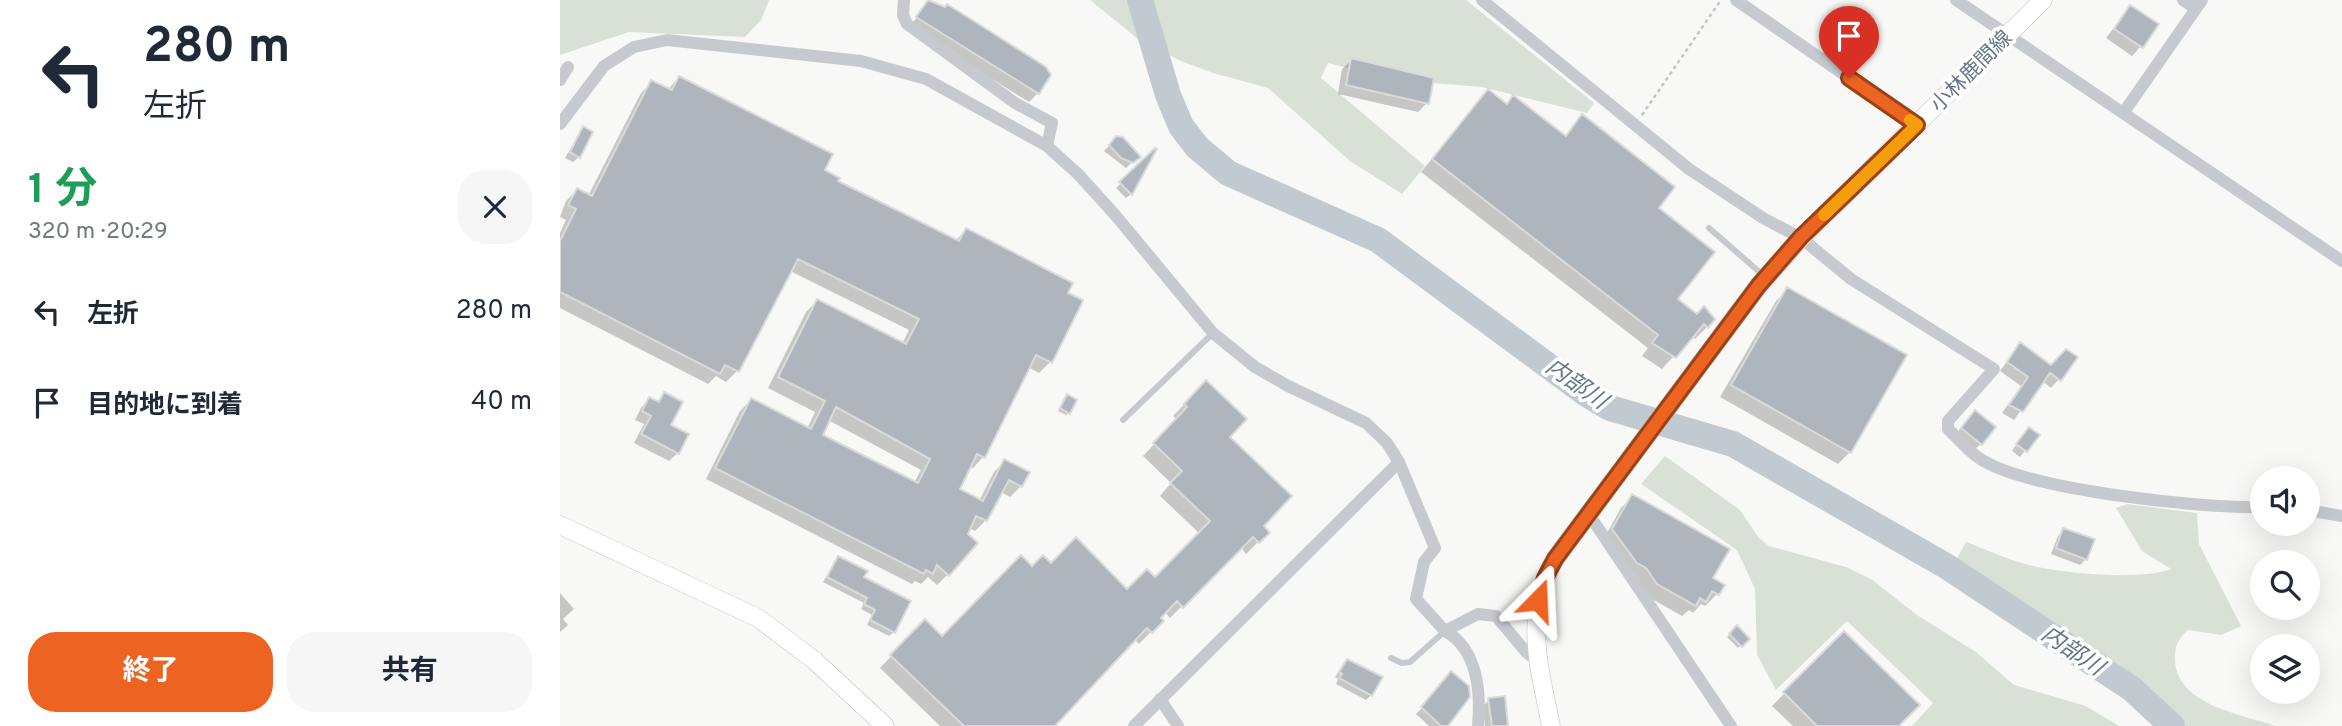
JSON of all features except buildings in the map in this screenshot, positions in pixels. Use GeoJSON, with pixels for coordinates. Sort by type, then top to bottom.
{"type":"FeatureCollection","features":[{"type":"Feature","properties":{"kind":"main road","name":"小林鹿間線"},"geometry":{"type":"LineString","coordinates":[[1551,726],[1535,623],[1545,578],[1588,513],[1766,277],[1801,237],[2043,0]]}},
{"type":"Feature","properties":{"kind":"main road"},"geometry":{"type":"LineString","coordinates":[[560,525],[758,618],[815,661],[885,726]]}},
{"type":"Feature","properties":{"kind":"street"},"geometry":{"type":"LineString","coordinates":[[904,0],[903,15],[907,24],[1015,103],[1052,123],[1047,146]]}},
{"type":"Feature","properties":{"kind":"street"},"geometry":{"type":"LineString","coordinates":[[1482,0],[1689,169],[1763,218],[1801,237],[1850,279],[1994,369],[1948,421],[1948,429],[1979,458],[2034,478],[2114,494],[2223,508],[2250,508]]}},
{"type":"Feature","properties":{"kind":"street"},"geometry":{"type":"LineString","coordinates":[[1736,0],[1917,125]]}},
{"type":"Feature","properties":{"kind":"street"},"geometry":{"type":"LineString","coordinates":[[1956,0],[2342,261]]}},
{"type":"Feature","properties":{"kind":"street"},"geometry":{"type":"LineString","coordinates":[[2123,112],[2199,5],[2183,0]]}},
{"type":"Feature","properties":{"kind":"street"},"geometry":{"type":"LineString","coordinates":[[560,124],[604,66],[634,47],[667,40],[861,61],[913,75],[964,98],[1047,146],[1079,175],[1116,216],[1213,332],[1255,367],[1366,423],[1387,443],[1399,462],[1435,548],[1424,562],[1416,599],[1445,631],[1457,639],[1476,673],[1480,695],[1478,726]]}},
{"type":"Feature","properties":{"kind":"street"},"geometry":{"type":"LineString","coordinates":[[560,80],[568,67]]}},
{"type":"Feature","properties":{"kind":"street"},"geometry":{"type":"LineString","coordinates":[[1134,726],[1399,462]]}},
{"type":"Feature","properties":{"kind":"street"},"geometry":{"type":"LineString","coordinates":[[2320,512],[2342,516]]}},
{"type":"Feature","properties":{"kind":"street"},"geometry":{"type":"LineString","coordinates":[[1588,513],[1731,726]]}},
{"type":"Feature","properties":{"kind":"street"},"geometry":{"type":"LineString","coordinates":[[1445,631],[1478,614],[1496,616],[1526,652],[1539,662]]}},
{"type":"Feature","properties":{"kind":"street"},"geometry":{"type":"LineString","coordinates":[[1160,699],[1178,726]]}},
{"type":"Feature","properties":{"kind":"lane"},"geometry":{"type":"LineString","coordinates":[[1709,228],[1766,277]]}},
{"type":"Feature","properties":{"kind":"lane"},"geometry":{"type":"LineString","coordinates":[[1123,420],[1213,332]]}},
{"type":"Feature","properties":{"kind":"lane"},"geometry":{"type":"LineString","coordinates":[[1391,658],[1402,663],[1409,662],[1445,631]]}},
{"type":"Feature","properties":{"kind":"path"},"geometry":{"type":"LineString","coordinates":[[1634,126],[1721,0]]}},
{"type":"Feature","properties":{"kind":"shaded area"},"geometry":{"type":"Polygon","coordinates":[[[560,0],[769,0],[761,20],[745,37],[629,32],[560,55],[560,0]]]}},
{"type":"Feature","properties":{"kind":"shaded area"},"geometry":{"type":"Polygon","coordinates":[[[1090,0],[1466,0],[1594,103],[1587,113],[1482,87],[1396,80],[1328,63],[1321,78],[1425,166],[1402,194],[1350,161],[1268,88],[1181,61],[1138,39],[1090,0]]]}},
{"type":"Feature","properties":{"kind":"shaded area"},"geometry":{"type":"Polygon","coordinates":[[[1665,456],[1740,510],[1759,538],[1769,546],[1846,567],[1871,579],[1917,615],[1976,652],[2014,685],[2086,706],[2119,726],[1912,726],[1933,703],[1847,621],[1776,690],[1757,655],[1755,589],[1737,550],[1641,484],[1665,456]]]}},
{"type":"Feature","properties":{"kind":"shaded area"},"geometry":{"type":"Polygon","coordinates":[[[2127,504],[2197,513],[2199,544],[2241,626],[2221,635],[2188,630],[2179,639],[2176,649],[2178,674],[2186,687],[2212,705],[2276,726],[2179,726],[2120,680],[1951,569],[1966,542],[2023,564],[2056,570],[2126,575],[2171,569],[2142,551],[2116,508],[2127,504]]]}},
{"type":"Feature","properties":{"kind":"waterway","name":"内部川"},"geometry":{"type":"LineString","coordinates":[[1140,0],[1168,95],[1181,126],[1197,147],[1228,173],[1378,240],[1585,393],[1610,408],[1733,444],[1946,566],[2132,689],[2172,726]]}},
{"type":"Feature","properties":{"kind":"slow traffic"},"geometry":{"type":"LineString","coordinates":[[1824,215],[1917,125],[1910,120]]}},
{"type":"Feature","properties":{"kind":"route"},"geometry":{"type":"LineString","coordinates":[[1538,600],[1555,559],[1759,285],[1801,237],[1917,125],[1849,78]]}}]}
